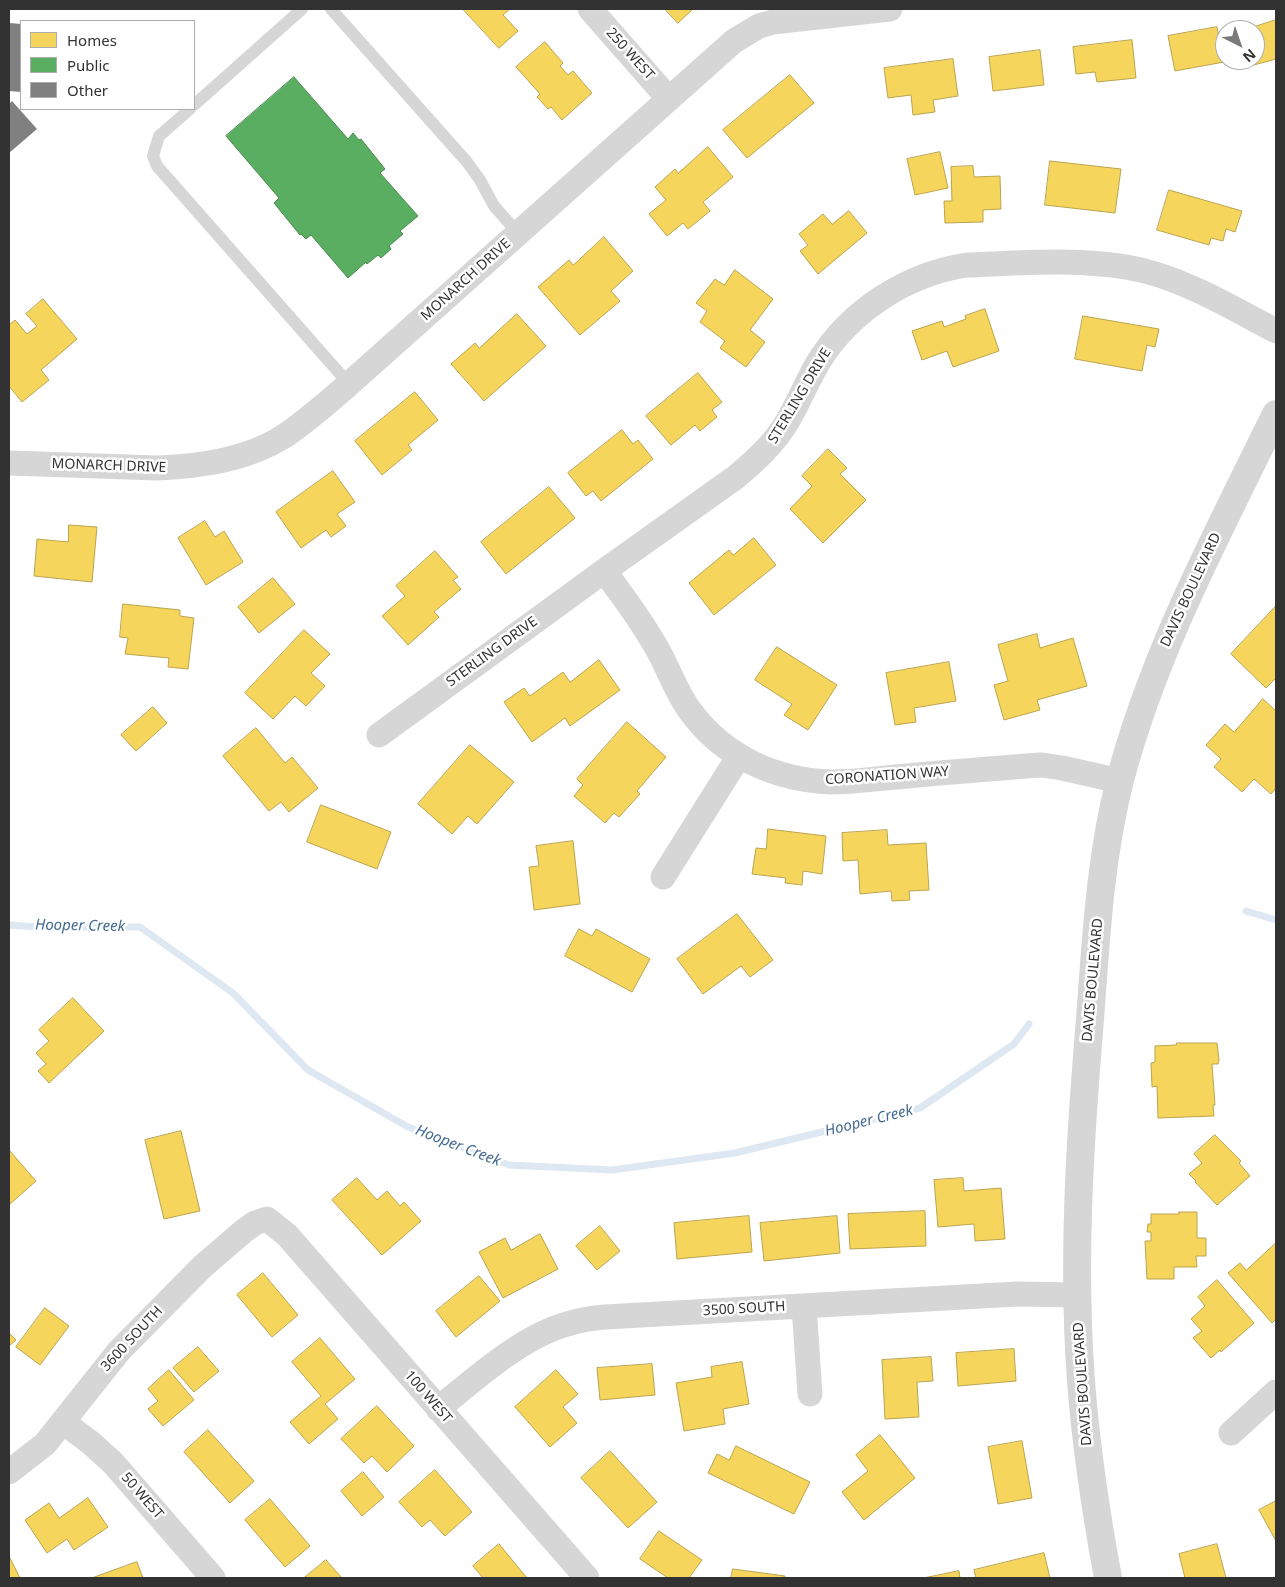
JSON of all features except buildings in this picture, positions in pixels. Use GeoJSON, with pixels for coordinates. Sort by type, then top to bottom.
{"type":"FeatureCollection","features":[{"type":"Feature","properties":{"kind":"street","name":"250 WEST"},"geometry":{"type":"LineString","coordinates":[[590,9],[669,99]]}},
{"type":"Feature","properties":{"kind":"street","name":"MONARCH DRIVE"},"geometry":{"type":"LineString","coordinates":[[9,463],[158,468],[187,467],[221,462],[242,456],[281,438],[316,413],[734,41],[759,26],[786,20],[890,9]]}},
{"type":"Feature","properties":{"kind":"street","name":"STERLING DRIVE"},"geometry":{"type":"LineString","coordinates":[[379,735],[604,570],[736,477],[764,452],[787,422],[818,362],[844,328],[872,304],[892,291],[950,267],[975,264],[1086,262],[1115,265],[1171,279],[1276,331]]}},
{"type":"Feature","properties":{"kind":"street","name":"DAVIS BOULEVARD"},"geometry":{"type":"LineString","coordinates":[[1108,1578],[1089,1464],[1081,1379],[1078,1295],[1078,1224],[1084,1087],[1102,873],[1120,782],[1148,690],[1187,595],[1276,414]]}},
{"type":"Feature","properties":{"kind":"street","name":"CORONATION WAY"},"geometry":{"type":"LineString","coordinates":[[604,570],[649,634],[676,689],[702,727],[739,756],[756,766],[775,773],[833,782],[1042,765],[1120,782]]}},
{"type":"Feature","properties":{"kind":"street"},"geometry":{"type":"LineString","coordinates":[[662,877],[739,756]]}},
{"type":"Feature","properties":{"kind":"street","name":"100 WEST"},"geometry":{"type":"LineString","coordinates":[[267,1219],[288,1235],[587,1578]]}},
{"type":"Feature","properties":{"kind":"street","name":"3600 SOUTH"},"geometry":{"type":"LineString","coordinates":[[9,1472],[45,1444],[119,1351],[177,1291],[245,1230],[267,1219]]}},
{"type":"Feature","properties":{"kind":"street","name":"3500 SOUTH"},"geometry":{"type":"LineString","coordinates":[[438,1409],[491,1366],[520,1346],[566,1324],[605,1316],[1017,1294],[1078,1295]]}},
{"type":"Feature","properties":{"kind":"street"},"geometry":{"type":"LineString","coordinates":[[804,1306],[810,1394]]}},
{"type":"Feature","properties":{"kind":"street"},"geometry":{"type":"LineString","coordinates":[[1231,1433],[1276,1392]]}},
{"type":"Feature","properties":{"kind":"street","name":"50 WEST"},"geometry":{"type":"LineString","coordinates":[[64,1422],[113,1463],[213,1578]]}},
{"type":"Feature","properties":{"kind":"lane"},"geometry":{"type":"LineString","coordinates":[[195,104],[302,9]]}},
{"type":"Feature","properties":{"kind":"lane"},"geometry":{"type":"LineString","coordinates":[[331,9],[467,162],[480,180],[494,206],[518,233]]}},
{"type":"Feature","properties":{"kind":"lane"},"geometry":{"type":"LineString","coordinates":[[189,110],[159,136],[152,156],[157,166],[349,384]]}},
{"type":"Feature","properties":{"kind":"waterway","name":"Hooper Creek"},"geometry":{"type":"LineString","coordinates":[[1246,911],[1276,920]]}},
{"type":"Feature","properties":{"kind":"waterway","name":"Hooper Creek"},"geometry":{"type":"LineString","coordinates":[[9,925],[38,927],[140,927],[233,993],[308,1070],[408,1127],[509,1165],[612,1170],[735,1153],[920,1108],[1014,1044],[1029,1024]]}}]}
